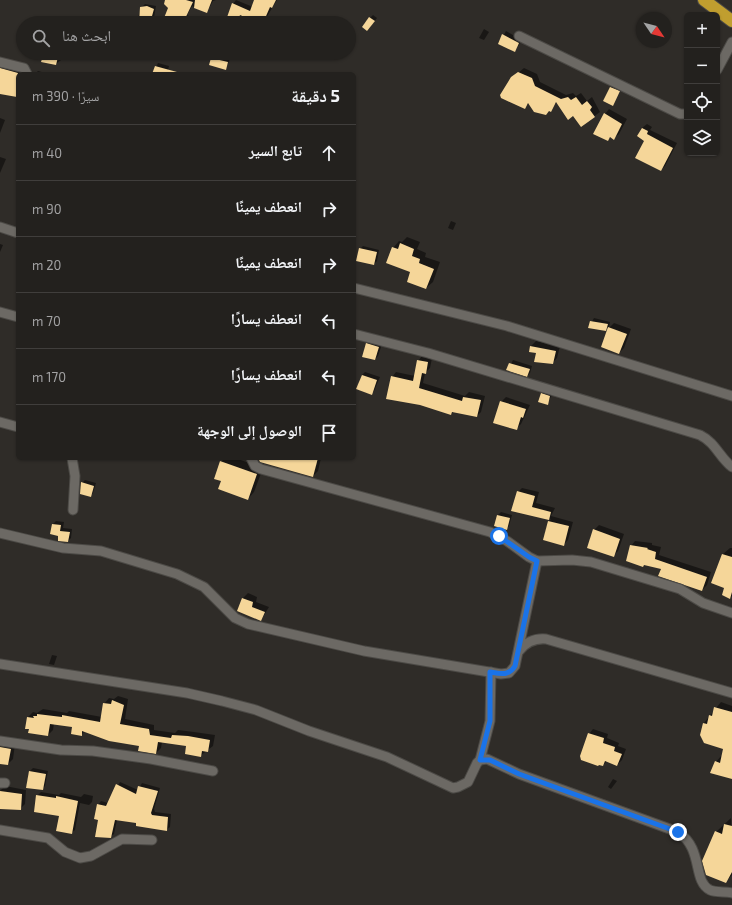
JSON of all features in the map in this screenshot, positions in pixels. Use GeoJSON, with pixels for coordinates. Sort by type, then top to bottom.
{"type":"FeatureCollection","features":[{"type":"Feature","properties":{"kind":"highway"},"geometry":{"type":"LineString","coordinates":[[704,0],[732,21]]}},
{"type":"Feature","properties":{"kind":"street"},"geometry":{"type":"LineString","coordinates":[[519,36],[680,114],[684,114]]}},
{"type":"Feature","properties":{"kind":"street"},"geometry":{"type":"LineString","coordinates":[[720,64],[732,42]]}},
{"type":"Feature","properties":{"kind":"street"},"geometry":{"type":"LineString","coordinates":[[0,62],[24,68],[26,72]]}},
{"type":"Feature","properties":{"kind":"street"},"geometry":{"type":"LineString","coordinates":[[0,227],[16,232]]}},
{"type":"Feature","properties":{"kind":"street"},"geometry":{"type":"LineString","coordinates":[[356,288],[507,326],[732,396]]}},
{"type":"Feature","properties":{"kind":"street"},"geometry":{"type":"LineString","coordinates":[[0,312],[16,316]]}},
{"type":"Feature","properties":{"kind":"street"},"geometry":{"type":"LineString","coordinates":[[356,335],[428,353],[700,435],[714,444],[723,458],[732,467]]}},
{"type":"Feature","properties":{"kind":"street"},"geometry":{"type":"LineString","coordinates":[[0,422],[16,426]]}},
{"type":"Feature","properties":{"kind":"street"},"geometry":{"type":"LineString","coordinates":[[72,460],[75,476],[73,510]]}},
{"type":"Feature","properties":{"kind":"street"},"geometry":{"type":"LineString","coordinates":[[252,460],[255,466],[261,469],[490,532],[507,540],[529,557],[537,561],[572,560],[591,562],[680,589],[703,603],[732,613]]}},
{"type":"Feature","properties":{"kind":"street"},"geometry":{"type":"LineString","coordinates":[[0,533],[63,548],[101,552],[177,574],[204,587],[235,618],[248,624],[364,651],[501,674],[509,672],[515,666],[537,561]]}},
{"type":"Feature","properties":{"kind":"street"},"geometry":{"type":"LineString","coordinates":[[519,651],[528,642],[546,639],[732,693]]}},
{"type":"Feature","properties":{"kind":"street"},"geometry":{"type":"LineString","coordinates":[[0,664],[187,693],[233,704],[387,757],[453,788],[468,782],[480,760],[490,721],[490,672]]}},
{"type":"Feature","properties":{"kind":"street"},"geometry":{"type":"LineString","coordinates":[[0,741],[61,750],[93,751],[151,759],[213,771]]}},
{"type":"Feature","properties":{"kind":"street"},"geometry":{"type":"LineString","coordinates":[[480,760],[490,760],[519,774],[678,832],[692,845],[700,877],[704,885],[712,890],[732,893]]}},
{"type":"Feature","properties":{"kind":"street"},"geometry":{"type":"LineString","coordinates":[[0,830],[48,838],[65,852],[80,858],[91,856],[122,839],[152,840]]}},
{"type":"Feature","properties":{"kind":"building"},"geometry":{"type":"Polygon","coordinates":[[[165,0],[186,0],[193,2],[186,16],[165,16],[168,8],[164,4],[165,0]]]}},
{"type":"Feature","properties":{"kind":"building"},"geometry":{"type":"Polygon","coordinates":[[[195,0],[212,0],[207,13],[194,8],[195,0]]]}},
{"type":"Feature","properties":{"kind":"building"},"geometry":{"type":"Polygon","coordinates":[[[254,0],[276,0],[272,8],[270,7],[266,16],[227,16],[232,3],[250,11],[254,0]]]}},
{"type":"Feature","properties":{"kind":"building"},"geometry":{"type":"Polygon","coordinates":[[[147,6],[154,9],[152,16],[139,16],[140,7],[147,6]]]}},
{"type":"Feature","properties":{"kind":"building"},"geometry":{"type":"Polygon","coordinates":[[[369,17],[375,21],[367,31],[362,27],[369,17]]]}},
{"type":"Feature","properties":{"kind":"building"},"geometry":{"type":"Polygon","coordinates":[[[502,34],[519,43],[515,52],[498,44],[502,34]]]}},
{"type":"Feature","properties":{"kind":"building"},"geometry":{"type":"Polygon","coordinates":[[[42,60],[57,60],[56,65],[41,62],[42,60]]]}},
{"type":"Feature","properties":{"kind":"building"},"geometry":{"type":"Polygon","coordinates":[[[210,60],[228,62],[226,70],[209,65],[210,60]]]}},
{"type":"Feature","properties":{"kind":"building"},"geometry":{"type":"Polygon","coordinates":[[[155,66],[177,72],[153,72],[155,66]]]}},
{"type":"Feature","properties":{"kind":"building"},"geometry":{"type":"Polygon","coordinates":[[[0,68],[16,72],[16,97],[0,94],[0,68]]]}},
{"type":"Feature","properties":{"kind":"building"},"geometry":{"type":"Polygon","coordinates":[[[518,72],[532,78],[535,86],[561,99],[568,97],[571,100],[576,97],[582,105],[587,101],[592,107],[590,110],[595,117],[581,127],[573,116],[568,120],[556,102],[551,112],[549,111],[546,115],[534,112],[528,103],[525,109],[501,98],[500,95],[511,77],[518,72]]]}},
{"type":"Feature","properties":{"kind":"building"},"geometry":{"type":"Polygon","coordinates":[[[610,87],[620,91],[613,106],[603,101],[610,87]]]}},
{"type":"Feature","properties":{"kind":"building"},"geometry":{"type":"Polygon","coordinates":[[[604,113],[622,124],[614,140],[610,137],[608,141],[593,134],[604,113]]]}},
{"type":"Feature","properties":{"kind":"building"},"geometry":{"type":"Polygon","coordinates":[[[642,128],[648,131],[647,134],[673,148],[661,171],[635,158],[644,141],[637,136],[642,128]]]}},
{"type":"Feature","properties":{"kind":"building"},"geometry":{"type":"Polygon","coordinates":[[[400,243],[414,249],[412,256],[420,259],[419,263],[434,269],[426,289],[407,282],[410,272],[386,263],[392,247],[398,249],[400,243]]]}},
{"type":"Feature","properties":{"kind":"building"},"geometry":{"type":"Polygon","coordinates":[[[359,248],[377,252],[374,265],[356,261],[359,248]]]}},
{"type":"Feature","properties":{"kind":"building"},"geometry":{"type":"Polygon","coordinates":[[[590,321],[608,324],[606,331],[588,328],[590,321]]]}},
{"type":"Feature","properties":{"kind":"building"},"geometry":{"type":"Polygon","coordinates":[[[608,327],[627,334],[619,354],[601,347],[608,327]]]}},
{"type":"Feature","properties":{"kind":"building"},"geometry":{"type":"Polygon","coordinates":[[[366,343],[379,347],[375,360],[362,357],[366,343]]]}},
{"type":"Feature","properties":{"kind":"building"},"geometry":{"type":"Polygon","coordinates":[[[530,346],[556,351],[553,364],[534,362],[536,353],[529,352],[530,346]]]}},
{"type":"Feature","properties":{"kind":"building"},"geometry":{"type":"Polygon","coordinates":[[[417,360],[428,362],[426,374],[422,373],[419,388],[462,401],[463,397],[481,400],[477,417],[452,412],[451,415],[420,405],[386,399],[391,376],[413,381],[417,360]]]}},
{"type":"Feature","properties":{"kind":"building"},"geometry":{"type":"Polygon","coordinates":[[[509,363],[530,369],[527,377],[506,370],[509,363]]]}},
{"type":"Feature","properties":{"kind":"building"},"geometry":{"type":"Polygon","coordinates":[[[362,375],[377,380],[372,395],[356,389],[362,375]]]}},
{"type":"Feature","properties":{"kind":"building"},"geometry":{"type":"Polygon","coordinates":[[[541,393],[550,396],[548,405],[538,402],[541,393]]]}},
{"type":"Feature","properties":{"kind":"building"},"geometry":{"type":"Polygon","coordinates":[[[500,401],[526,409],[523,418],[521,417],[517,430],[493,423],[500,401]]]}},
{"type":"Feature","properties":{"kind":"building"},"geometry":{"type":"Polygon","coordinates":[[[259,460],[317,460],[313,477],[260,462],[259,460]]]}},
{"type":"Feature","properties":{"kind":"building"},"geometry":{"type":"Polygon","coordinates":[[[220,461],[257,474],[248,500],[218,489],[221,481],[214,479],[220,461]]]}},
{"type":"Feature","properties":{"kind":"building"},"geometry":{"type":"Polygon","coordinates":[[[81,482],[94,486],[91,497],[80,494],[81,482]]]}},
{"type":"Feature","properties":{"kind":"building"},"geometry":{"type":"Polygon","coordinates":[[[517,491],[535,496],[532,507],[551,512],[549,520],[511,511],[517,491]]]}},
{"type":"Feature","properties":{"kind":"building"},"geometry":{"type":"Polygon","coordinates":[[[497,515],[510,518],[507,530],[494,526],[497,515]]]}},
{"type":"Feature","properties":{"kind":"building"},"geometry":{"type":"Polygon","coordinates":[[[548,521],[569,526],[564,546],[543,540],[548,521]]]}},
{"type":"Feature","properties":{"kind":"building"},"geometry":{"type":"Polygon","coordinates":[[[52,524],[61,525],[60,531],[70,532],[68,542],[58,541],[58,536],[50,534],[52,524]]]}},
{"type":"Feature","properties":{"kind":"building"},"geometry":{"type":"Polygon","coordinates":[[[593,529],[620,539],[614,557],[587,548],[593,529]]]}},
{"type":"Feature","properties":{"kind":"building"},"geometry":{"type":"Polygon","coordinates":[[[630,545],[648,548],[647,549],[656,552],[655,559],[707,577],[702,591],[658,576],[661,569],[644,565],[643,567],[626,561],[630,545]]]}},
{"type":"Feature","properties":{"kind":"building"},"geometry":{"type":"Polygon","coordinates":[[[722,554],[732,557],[732,592],[730,599],[722,595],[724,588],[711,583],[722,554]]]}},
{"type":"Feature","properties":{"kind":"building"},"geometry":{"type":"Polygon","coordinates":[[[242,598],[253,602],[252,607],[265,612],[261,621],[237,611],[242,598]]]}},
{"type":"Feature","properties":{"kind":"building"},"geometry":{"type":"Polygon","coordinates":[[[112,700],[124,705],[120,724],[149,729],[150,735],[171,738],[172,735],[188,736],[210,740],[208,752],[202,751],[201,757],[185,754],[186,746],[158,742],[156,754],[138,751],[139,746],[109,741],[82,731],[82,736],[71,734],[72,727],[50,724],[48,736],[28,733],[29,729],[25,729],[27,717],[34,718],[33,716],[37,716],[37,714],[62,717],[62,715],[100,722],[103,703],[111,704],[112,700]]]}},
{"type":"Feature","properties":{"kind":"building"},"geometry":{"type":"Polygon","coordinates":[[[714,707],[732,712],[732,779],[710,773],[715,761],[720,763],[723,749],[704,743],[700,735],[703,723],[707,724],[709,715],[712,716],[714,707]]]}},
{"type":"Feature","properties":{"kind":"building"},"geometry":{"type":"Polygon","coordinates":[[[588,733],[604,738],[603,743],[615,747],[614,751],[622,754],[617,766],[605,761],[603,766],[598,766],[581,760],[580,756],[588,733]]]}},
{"type":"Feature","properties":{"kind":"building"},"geometry":{"type":"Polygon","coordinates":[[[0,747],[11,749],[8,765],[0,764],[0,747]]]}},
{"type":"Feature","properties":{"kind":"building"},"geometry":{"type":"Polygon","coordinates":[[[29,771],[46,774],[43,790],[26,788],[29,771]]]}},
{"type":"Feature","properties":{"kind":"building"},"geometry":{"type":"Polygon","coordinates":[[[116,784],[136,794],[138,786],[158,791],[151,813],[152,815],[168,817],[167,831],[136,826],[136,823],[115,820],[111,838],[95,837],[98,820],[94,819],[97,804],[106,806],[116,784]]]}},
{"type":"Feature","properties":{"kind":"building"},"geometry":{"type":"Polygon","coordinates":[[[0,791],[22,794],[21,810],[0,809],[0,791]]]}},
{"type":"Feature","properties":{"kind":"building"},"geometry":{"type":"Polygon","coordinates":[[[36,795],[56,798],[56,796],[78,801],[72,834],[56,831],[59,816],[34,812],[36,795]]]}},
{"type":"Feature","properties":{"kind":"building"},"geometry":{"type":"Polygon","coordinates":[[[724,824],[732,826],[732,872],[726,883],[706,875],[702,861],[715,831],[722,834],[724,824]]]}},
{"type":"Feature","properties":{"kind":"route"},"geometry":{"type":"LineString","coordinates":[[499,536],[537,561],[515,666],[513,670],[505,674],[490,672],[490,721],[480,760],[490,760],[519,774],[644,821],[678,832]]}}]}
